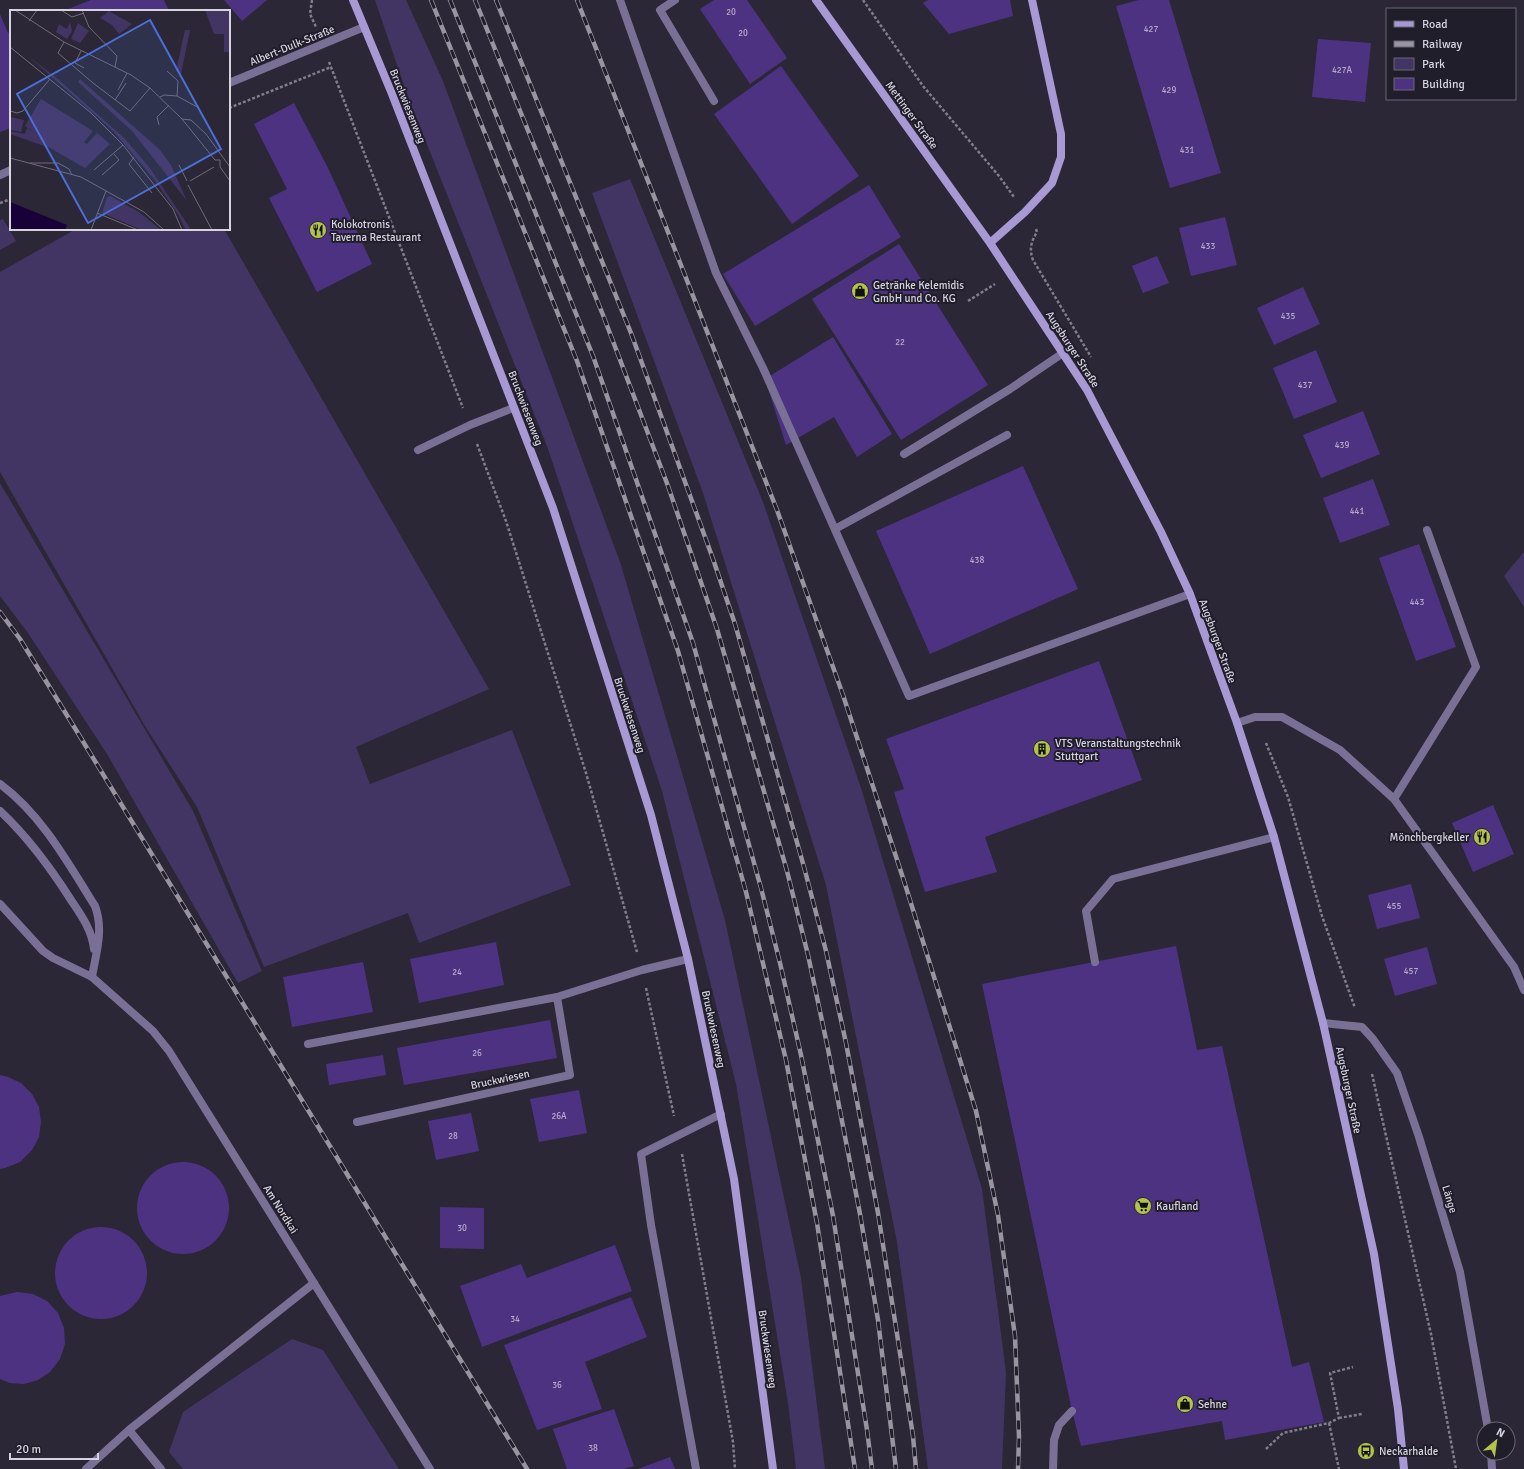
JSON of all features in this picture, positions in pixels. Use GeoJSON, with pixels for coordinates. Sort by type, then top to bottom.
{"type":"FeatureCollection","features":[{"type":"Feature","properties":{"kind":"street","name":"Bruckwiesenweg"},"geometry":{"type":"LineString","coordinates":[[353,0],[395,102],[553,508],[646,800],[688,959],[734,1179],[773,1469]]}},
{"type":"Feature","properties":{"kind":"street"},"geometry":{"type":"LineString","coordinates":[[620,0],[716,273],[763,368],[909,696],[1190,594]]}},
{"type":"Feature","properties":{"kind":"street"},"geometry":{"type":"LineString","coordinates":[[675,0],[660,10],[714,100]]}},
{"type":"Feature","properties":{"kind":"street","name":"Mettinger Straße"},"geometry":{"type":"LineString","coordinates":[[816,0],[990,243]]}},
{"type":"Feature","properties":{"kind":"street"},"geometry":{"type":"LineString","coordinates":[[990,243],[1025,212],[1052,183],[1061,157],[1061,134],[1032,0]]}},
{"type":"Feature","properties":{"kind":"street","name":"Albert-Dulk-Straße"},"geometry":{"type":"LineString","coordinates":[[230,83],[364,27]]}},
{"type":"Feature","properties":{"kind":"street"},"geometry":{"type":"LineString","coordinates":[[0,174],[10,170]]}},
{"type":"Feature","properties":{"kind":"street","name":"Augsburger Straße"},"geometry":{"type":"LineString","coordinates":[[990,243],[1096,405],[1161,532],[1190,594],[1237,723],[1274,837],[1323,1023],[1374,1254],[1398,1409],[1404,1469]]}},
{"type":"Feature","properties":{"kind":"street"},"geometry":{"type":"LineString","coordinates":[[904,454],[1010,389],[1063,353]]}},
{"type":"Feature","properties":{"kind":"street"},"geometry":{"type":"LineString","coordinates":[[418,450],[470,425],[513,408]]}},
{"type":"Feature","properties":{"kind":"street"},"geometry":{"type":"LineString","coordinates":[[835,529],[1006,435]]}},
{"type":"Feature","properties":{"kind":"street"},"geometry":{"type":"LineString","coordinates":[[1394,799],[1476,667],[1427,530]]}},
{"type":"Feature","properties":{"kind":"street"},"geometry":{"type":"LineString","coordinates":[[1237,723],[1255,717],[1282,717],[1340,750],[1394,799],[1514,967],[1524,990]]}},
{"type":"Feature","properties":{"kind":"street"},"geometry":{"type":"LineString","coordinates":[[0,784],[26,807],[56,844],[95,906],[99,918],[100,928],[92,977]]}},
{"type":"Feature","properties":{"kind":"street"},"geometry":{"type":"LineString","coordinates":[[0,811],[22,832],[66,893],[89,930],[93,941],[95,958]]}},
{"type":"Feature","properties":{"kind":"street"},"geometry":{"type":"LineString","coordinates":[[1095,962],[1086,911],[1113,879],[1274,837]]}},
{"type":"Feature","properties":{"kind":"street","name":"Am Nordkai"},"geometry":{"type":"LineString","coordinates":[[0,904],[43,950],[53,958],[92,977],[161,1039],[430,1469]]}},
{"type":"Feature","properties":{"kind":"street"},"geometry":{"type":"LineString","coordinates":[[308,1044],[557,997],[642,970],[688,959]]}},
{"type":"Feature","properties":{"kind":"street","name":"Bruckwiesen"},"geometry":{"type":"LineString","coordinates":[[357,1122],[570,1075],[557,997]]}},
{"type":"Feature","properties":{"kind":"street","name":"Länge"},"geometry":{"type":"LineString","coordinates":[[1323,1023],[1362,1027],[1373,1039],[1397,1073],[1419,1137],[1460,1272],[1487,1421]]}},
{"type":"Feature","properties":{"kind":"street"},"geometry":{"type":"LineString","coordinates":[[696,1469],[651,1225],[642,1154],[720,1114]]}},
{"type":"Feature","properties":{"kind":"street"},"geometry":{"type":"LineString","coordinates":[[86,1469],[130,1430],[314,1283]]}},
{"type":"Feature","properties":{"kind":"street"},"geometry":{"type":"LineString","coordinates":[[1053,1469],[1054,1440],[1059,1425],[1072,1411]]}},
{"type":"Feature","properties":{"kind":"street"},"geometry":{"type":"LineString","coordinates":[[130,1430],[161,1469]]}},
{"type":"Feature","properties":{"kind":"path"},"geometry":{"type":"LineString","coordinates":[[863,0],[922,86],[998,176],[1025,212],[1038,232],[1032,241],[1030,252],[1033,260]]}},
{"type":"Feature","properties":{"kind":"path"},"geometry":{"type":"LineString","coordinates":[[230,108],[330,67],[506,521],[586,773],[642,970],[679,1135],[733,1442],[735,1469]]}},
{"type":"Feature","properties":{"kind":"path"},"geometry":{"type":"LineString","coordinates":[[0,203],[10,199]]}},
{"type":"Feature","properties":{"kind":"path"},"geometry":{"type":"LineString","coordinates":[[1339,1418],[1330,1373],[1353,1367]]}},
{"type":"Feature","properties":{"kind":"path"},"geometry":{"type":"LineString","coordinates":[[1266,1449],[1283,1433],[1329,1424],[1339,1418],[1362,1414]]}},
{"type":"Feature","properties":{"kind":"path"},"geometry":{"type":"LineString","coordinates":[[1329,1424],[1339,1469]]}},
{"type":"Feature","properties":{"kind":"green space"},"geometry":{"type":"Polygon","coordinates":[[[375,0],[406,0],[443,81],[621,565],[725,920],[801,1278],[825,1469],[796,1469],[788,1403],[736,1084],[662,791],[547,446],[407,94],[375,0]]]}},
{"type":"Feature","properties":{"kind":"green space"},"geometry":{"type":"Polygon","coordinates":[[[630,179],[763,502],[861,788],[982,1189],[1006,1372],[1002,1469],[928,1469],[897,1242],[826,885],[703,493],[592,193],[630,179]]]}},
{"type":"Feature","properties":{"kind":"green space"},"geometry":{"type":"Polygon","coordinates":[[[3,219],[16,241],[0,250],[0,220],[3,219]]]}},
{"type":"Feature","properties":{"kind":"green space"},"geometry":{"type":"Polygon","coordinates":[[[74,230],[225,230],[489,689],[356,747],[370,784],[512,730],[571,885],[419,943],[408,913],[264,967],[197,807],[145,726],[0,472],[0,272],[74,230]]]}},
{"type":"Feature","properties":{"kind":"green space"},"geometry":{"type":"Polygon","coordinates":[[[0,483],[193,811],[262,971],[238,983],[107,754],[28,633],[0,596],[0,483]]]}},
{"type":"Feature","properties":{"kind":"green space"},"geometry":{"type":"Polygon","coordinates":[[[1524,552],[1524,607],[1504,576],[1524,552]]]}},
{"type":"Feature","properties":{"kind":"green space"},"geometry":{"type":"Polygon","coordinates":[[[292,1339],[323,1350],[399,1469],[183,1469],[169,1452],[183,1412],[292,1339]]]}},
{"type":"Feature","properties":{"kind":"building"},"geometry":{"type":"Polygon","coordinates":[[[91,0],[164,0],[169,10],[66,10],[91,0]]]}},
{"type":"Feature","properties":{"kind":"building"},"geometry":{"type":"Polygon","coordinates":[[[224,0],[267,0],[242,21],[224,0]]]}},
{"type":"Feature","properties":{"kind":"building"},"geometry":{"type":"Polygon","coordinates":[[[714,0],[747,0],[787,58],[750,84],[700,9],[714,0]]]}},
{"type":"Feature","properties":{"kind":"building"},"geometry":{"type":"Polygon","coordinates":[[[928,0],[1010,0],[1013,16],[949,34],[923,3],[928,0]]]}},
{"type":"Feature","properties":{"kind":"building"},"geometry":{"type":"Polygon","coordinates":[[[1139,0],[1169,0],[1221,173],[1170,188],[1116,6],[1139,0]]]}},
{"type":"Feature","properties":{"kind":"building"},"geometry":{"type":"Polygon","coordinates":[[[0,14],[8,33],[10,32],[10,128],[0,132],[0,14]]]}},
{"type":"Feature","properties":{"kind":"building"},"geometry":{"type":"Polygon","coordinates":[[[1318,39],[1371,43],[1365,102],[1312,97],[1318,39]]]}},
{"type":"Feature","properties":{"kind":"building"},"geometry":{"type":"Polygon","coordinates":[[[781,66],[859,176],[792,224],[714,114],[781,66]]]}},
{"type":"Feature","properties":{"kind":"building"},"geometry":{"type":"Polygon","coordinates":[[[294,103],[328,168],[372,264],[317,292],[269,198],[287,189],[254,124],[294,103]]]}},
{"type":"Feature","properties":{"kind":"building"},"geometry":{"type":"Polygon","coordinates":[[[869,185],[901,237],[755,326],[723,274],[869,185]]]}},
{"type":"Feature","properties":{"kind":"building"},"geometry":{"type":"Polygon","coordinates":[[[1225,217],[1237,265],[1191,276],[1179,228],[1225,217]]]}},
{"type":"Feature","properties":{"kind":"building"},"geometry":{"type":"Polygon","coordinates":[[[899,244],[988,385],[901,440],[812,299],[899,244]]]}},
{"type":"Feature","properties":{"kind":"building"},"geometry":{"type":"Polygon","coordinates":[[[1157,256],[1169,283],[1143,293],[1132,266],[1157,256]]]}},
{"type":"Feature","properties":{"kind":"building"},"geometry":{"type":"Polygon","coordinates":[[[1303,287],[1320,324],[1274,345],[1257,308],[1303,287]]]}},
{"type":"Feature","properties":{"kind":"building"},"geometry":{"type":"Polygon","coordinates":[[[833,337],[892,434],[857,457],[834,417],[786,445],[765,379],[833,337]]]}},
{"type":"Feature","properties":{"kind":"building"},"geometry":{"type":"Polygon","coordinates":[[[1316,350],[1337,402],[1294,419],[1273,368],[1316,350]]]}},
{"type":"Feature","properties":{"kind":"building"},"geometry":{"type":"Polygon","coordinates":[[[1363,411],[1380,454],[1321,478],[1303,435],[1363,411]]]}},
{"type":"Feature","properties":{"kind":"building"},"geometry":{"type":"Polygon","coordinates":[[[1023,466],[1078,589],[930,654],[876,531],[1023,466]]]}},
{"type":"Feature","properties":{"kind":"building"},"geometry":{"type":"Polygon","coordinates":[[[1373,479],[1390,525],[1340,543],[1323,498],[1373,479]]]}},
{"type":"Feature","properties":{"kind":"building"},"geometry":{"type":"Polygon","coordinates":[[[1419,544],[1456,647],[1416,661],[1379,558],[1419,544]]]}},
{"type":"Feature","properties":{"kind":"building","name":"VTS Veranstaltungstechnik Stuttgart"},"geometry":{"type":"Polygon","coordinates":[[[1099,661],[1142,780],[985,837],[997,872],[925,892],[894,792],[904,789],[886,739],[1099,661]]]}},
{"type":"Feature","properties":{"kind":"building"},"geometry":{"type":"Polygon","coordinates":[[[1493,805],[1514,854],[1473,872],[1452,823],[1493,805]]]}},
{"type":"Feature","properties":{"kind":"building"},"geometry":{"type":"Polygon","coordinates":[[[1411,884],[1420,918],[1377,929],[1368,895],[1411,884]]]}},
{"type":"Feature","properties":{"kind":"building"},"geometry":{"type":"Polygon","coordinates":[[[496,942],[504,985],[419,1003],[410,959],[496,942]]]}},
{"type":"Feature","properties":{"kind":"building","name":"Kaufland"},"geometry":{"type":"Polygon","coordinates":[[[1176,946],[1197,1050],[1222,1046],[1292,1367],[1309,1362],[1324,1422],[1225,1440],[1222,1421],[1081,1446],[1072,1411],[982,984],[1176,946]]]}},
{"type":"Feature","properties":{"kind":"building"},"geometry":{"type":"Polygon","coordinates":[[[1427,947],[1437,984],[1395,996],[1384,959],[1427,947]]]}},
{"type":"Feature","properties":{"kind":"building"},"geometry":{"type":"Polygon","coordinates":[[[363,962],[373,1012],[292,1027],[283,977],[363,962]]]}},
{"type":"Feature","properties":{"kind":"building"},"geometry":{"type":"Polygon","coordinates":[[[550,1020],[557,1058],[404,1085],[397,1048],[550,1020]]]}},
{"type":"Feature","properties":{"kind":"building"},"geometry":{"type":"Polygon","coordinates":[[[383,1055],[386,1075],[329,1085],[326,1064],[383,1055]]]}},
{"type":"Feature","properties":{"kind":"building"},"geometry":{"type":"Polygon","coordinates":[[[0,1075],[21,1083],[32,1094],[39,1107],[41,1122],[39,1137],[32,1150],[20,1162],[0,1169],[0,1075]]]}},
{"type":"Feature","properties":{"kind":"building"},"geometry":{"type":"Polygon","coordinates":[[[579,1090],[587,1133],[539,1142],[530,1099],[579,1090]]]}},
{"type":"Feature","properties":{"kind":"building"},"geometry":{"type":"Polygon","coordinates":[[[471,1113],[479,1151],[436,1160],[428,1121],[471,1113]]]}},
{"type":"Feature","properties":{"kind":"building"},"geometry":{"type":"Polygon","coordinates":[[[183,1162],[200,1166],[215,1176],[225,1191],[229,1208],[225,1225],[215,1240],[200,1250],[183,1254],[166,1250],[151,1240],[141,1225],[137,1208],[141,1191],[151,1176],[166,1166],[183,1162]]]}},
{"type":"Feature","properties":{"kind":"building"},"geometry":{"type":"Polygon","coordinates":[[[440,1207],[484,1208],[484,1249],[440,1248],[440,1207]]]}},
{"type":"Feature","properties":{"kind":"building"},"geometry":{"type":"Polygon","coordinates":[[[101,1227],[118,1231],[133,1241],[143,1256],[147,1273],[143,1290],[133,1305],[118,1315],[101,1319],[84,1315],[69,1305],[59,1290],[55,1273],[59,1256],[69,1241],[84,1231],[101,1227]]]}},
{"type":"Feature","properties":{"kind":"building"},"geometry":{"type":"Polygon","coordinates":[[[615,1245],[632,1291],[482,1347],[460,1286],[521,1264],[527,1278],[615,1245]]]}},
{"type":"Feature","properties":{"kind":"building"},"geometry":{"type":"Polygon","coordinates":[[[17,1292],[33,1294],[47,1301],[58,1313],[64,1328],[65,1344],[60,1359],[50,1372],[38,1380],[24,1384],[10,1383],[0,1379],[0,1296],[17,1292]]]}},
{"type":"Feature","properties":{"kind":"building"},"geometry":{"type":"Polygon","coordinates":[[[631,1297],[647,1337],[585,1362],[602,1409],[537,1430],[504,1345],[631,1297]]]}},
{"type":"Feature","properties":{"kind":"building"},"geometry":{"type":"Polygon","coordinates":[[[614,1409],[634,1466],[624,1469],[567,1469],[553,1429],[614,1409]]]}},
{"type":"Feature","properties":{"kind":"building"},"geometry":{"type":"Polygon","coordinates":[[[670,1457],[675,1469],[638,1469],[670,1457]]]}},
{"type":"Feature","properties":{"kind":"railway"},"geometry":{"type":"LineString","coordinates":[[431,0],[577,361],[678,651],[746,892],[786,1060],[817,1223],[855,1469]]}},
{"type":"Feature","properties":{"kind":"railway"},"geometry":{"type":"LineString","coordinates":[[450,0],[593,356],[693,643],[761,888],[801,1055],[833,1216],[872,1469]]}},
{"type":"Feature","properties":{"kind":"railway"},"geometry":{"type":"LineString","coordinates":[[475,0],[603,315],[668,486],[717,629],[787,871],[808,955],[860,1214],[878,1320],[896,1469]]}},
{"type":"Feature","properties":{"kind":"railway"},"geometry":{"type":"LineString","coordinates":[[496,0],[631,333],[735,624],[804,867],[826,951],[846,1043],[878,1213],[913,1436],[916,1469]]}},
{"type":"Feature","properties":{"kind":"railway"},"geometry":{"type":"LineString","coordinates":[[577,0],[777,510],[843,695],[904,881],[976,1111],[998,1215],[1015,1336],[1019,1437],[1018,1469]]}},
{"type":"Feature","properties":{"kind":"railway"},"geometry":{"type":"LineString","coordinates":[[0,612],[20,639],[76,730],[527,1469]]}},
{"type":"Feature","properties":{"kind":"place","name":"Kolokotronis Taverna Restaurant"},"geometry":{"type":"Point","coordinates":[318,230]}},
{"type":"Feature","properties":{"kind":"place","name":"Getränke Kelemidis GmbH und Co. KG"},"geometry":{"type":"Point","coordinates":[860,291]}},
{"type":"Feature","properties":{"kind":"place","name":"VTS Veranstaltungstechnik Stuttgart"},"geometry":{"type":"Point","coordinates":[1042,749]}},
{"type":"Feature","properties":{"kind":"place","name":"Mönchbergkeller"},"geometry":{"type":"Point","coordinates":[1482,837]}},
{"type":"Feature","properties":{"kind":"place","name":"Kaufland"},"geometry":{"type":"Point","coordinates":[1143,1206]}},
{"type":"Feature","properties":{"kind":"place","name":"Sehne"},"geometry":{"type":"Point","coordinates":[1185,1404]}},
{"type":"Feature","properties":{"kind":"place","name":"Neckarhalde"},"geometry":{"type":"Point","coordinates":[1366,1451]}}]}
